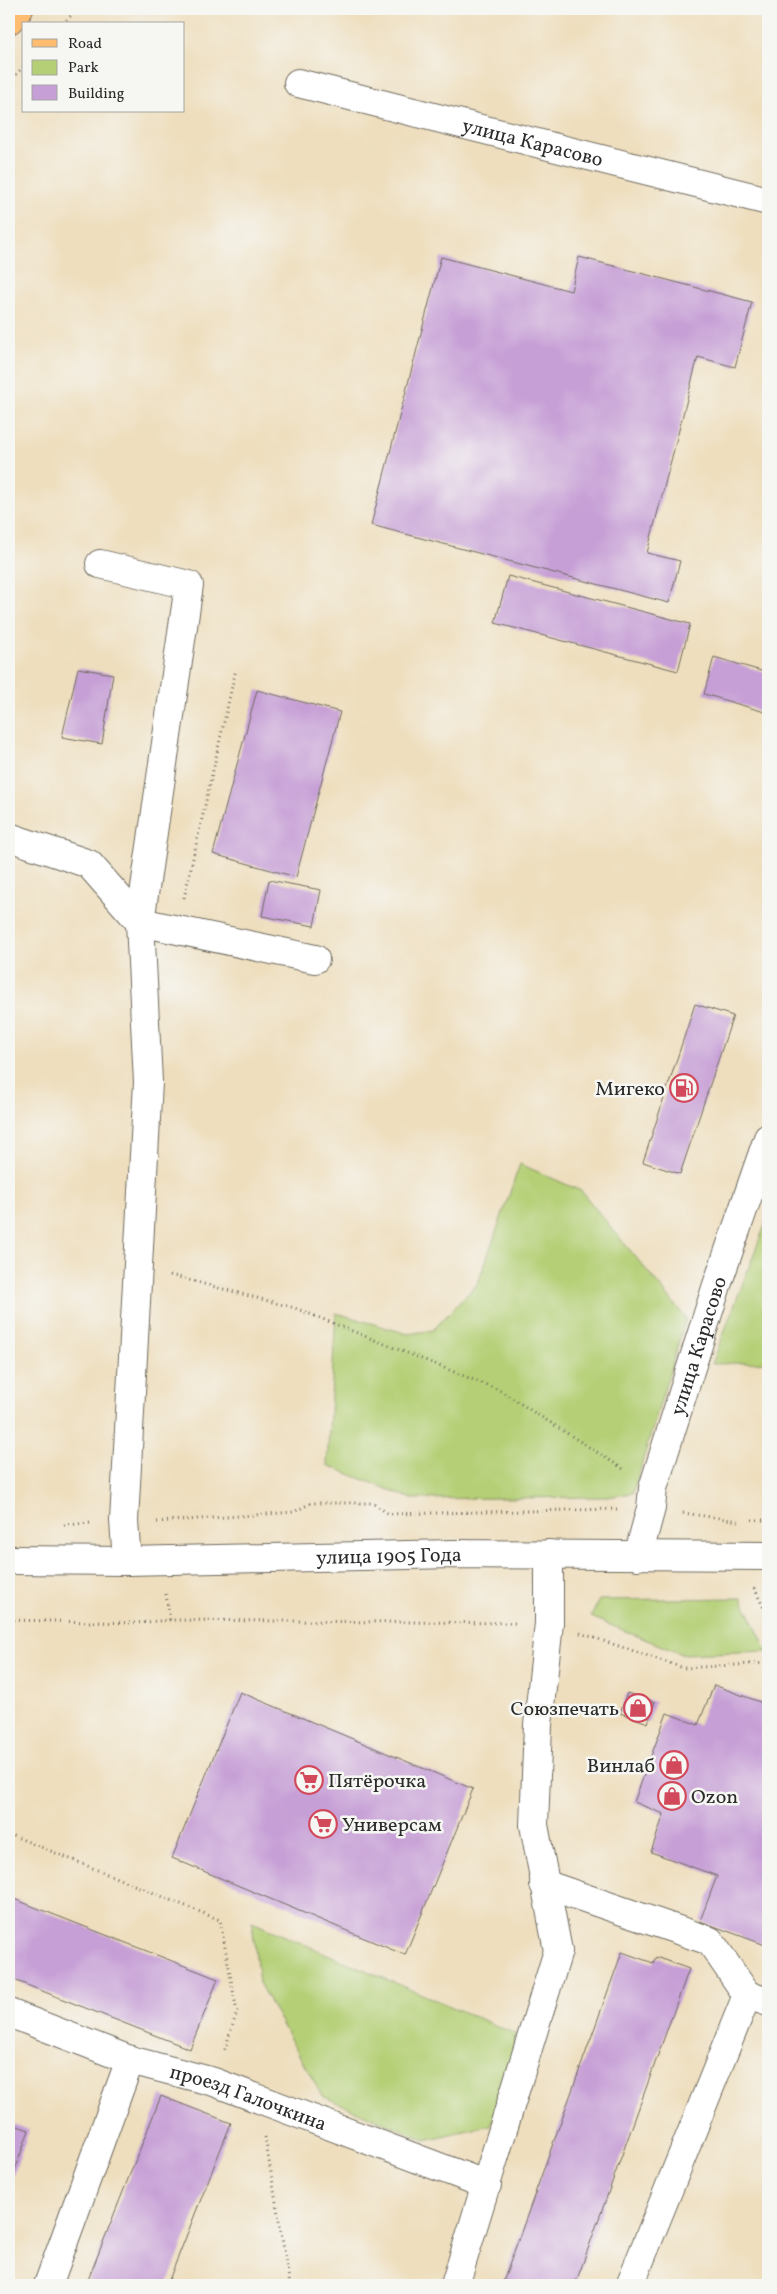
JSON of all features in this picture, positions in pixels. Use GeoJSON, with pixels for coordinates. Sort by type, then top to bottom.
{"type":"FeatureCollection","features":[{"type":"Feature","properties":{"kind":"main road"},"geometry":{"type":"LineString","coordinates":[[9,20],[20,9]]}},
{"type":"Feature","properties":{"kind":"street","name":"улица Карасово"},"geometry":{"type":"LineString","coordinates":[[298,83],[768,201]]}},
{"type":"Feature","properties":{"kind":"street"},"geometry":{"type":"LineString","coordinates":[[100,564],[189,585],[140,922],[148,1082],[124,1521],[127,1561]]}},
{"type":"Feature","properties":{"kind":"street"},"geometry":{"type":"LineString","coordinates":[[9,837],[89,864],[140,922],[315,959]]}},
{"type":"Feature","properties":{"kind":"street","name":"улица Карасово"},"geometry":{"type":"LineString","coordinates":[[638,1556],[651,1508],[653,1488],[717,1285],[768,1138]]}},
{"type":"Feature","properties":{"kind":"street","name":"улица 1905 Года"},"geometry":{"type":"LineString","coordinates":[[9,1560],[127,1561],[444,1554],[768,1556]]}},
{"type":"Feature","properties":{"kind":"street"},"geometry":{"type":"LineString","coordinates":[[455,2285],[558,1951],[534,1825],[538,1725],[550,1623],[549,1554]]}},
{"type":"Feature","properties":{"kind":"street"},"geometry":{"type":"LineString","coordinates":[[544,1884],[710,1942],[758,1999],[630,2285]]}},
{"type":"Feature","properties":{"kind":"street","name":"проезд Галочкина"},"geometry":{"type":"LineString","coordinates":[[9,2013],[130,2060],[214,2082],[487,2185]]}},
{"type":"Feature","properties":{"kind":"street"},"geometry":{"type":"LineString","coordinates":[[48,2285],[130,2060]]}},
{"type":"Feature","properties":{"kind":"path"},"geometry":{"type":"LineString","coordinates":[[65,22],[76,9]]}},
{"type":"Feature","properties":{"kind":"path"},"geometry":{"type":"LineString","coordinates":[[9,82],[22,68]]}},
{"type":"Feature","properties":{"kind":"path"},"geometry":{"type":"LineString","coordinates":[[164,1274],[295,1308],[499,1390],[653,1488]]}},
{"type":"Feature","properties":{"kind":"path"},"geometry":{"type":"LineString","coordinates":[[9,1620],[135,1623],[170,1620],[550,1623],[684,1668],[768,1662]]}},
{"type":"Feature","properties":{"kind":"path"},"geometry":{"type":"LineString","coordinates":[[9,1834],[220,1920],[237,2012],[214,2082]]}},
{"type":"Feature","properties":{"kind":"path"},"geometry":{"type":"LineString","coordinates":[[259,2099],[290,2285]]}},
{"type":"Feature","properties":{"kind":"green space"},"geometry":{"type":"Polygon","coordinates":[[[520,1164],[581,1191],[686,1318],[633,1493],[607,1497],[412,1499],[327,1465],[336,1313],[408,1334],[433,1330],[478,1283],[520,1164]]]}},
{"type":"Feature","properties":{"kind":"green space"},"geometry":{"type":"Polygon","coordinates":[[[768,1217],[768,1362],[712,1364],[768,1217]]]}},
{"type":"Feature","properties":{"kind":"green space"},"geometry":{"type":"Polygon","coordinates":[[[742,1598],[767,1651],[681,1654],[591,1617],[599,1600],[742,1598]]]}},
{"type":"Feature","properties":{"kind":"green space"},"geometry":{"type":"Polygon","coordinates":[[[252,1922],[518,2035],[491,2125],[425,2140],[322,2096],[259,1983],[252,1922]]]}},
{"type":"Feature","properties":{"kind":"building"},"geometry":{"type":"Polygon","coordinates":[[[441,257],[571,291],[579,257],[752,302],[735,367],[698,357],[647,553],[680,561],[669,603],[371,525],[441,257]]]}},
{"type":"Feature","properties":{"kind":"building"},"geometry":{"type":"Polygon","coordinates":[[[508,576],[690,624],[678,671],[495,623],[508,576]]]}},
{"type":"Feature","properties":{"kind":"building"},"geometry":{"type":"Polygon","coordinates":[[[714,657],[768,673],[768,713],[704,694],[714,657]]]}},
{"type":"Feature","properties":{"kind":"building"},"geometry":{"type":"Polygon","coordinates":[[[78,668],[113,674],[102,744],[62,737],[78,668]]]}},
{"type":"Feature","properties":{"kind":"building"},"geometry":{"type":"Polygon","coordinates":[[[257,690],[340,712],[296,877],[213,854],[257,690]]]}},
{"type":"Feature","properties":{"kind":"building"},"geometry":{"type":"Polygon","coordinates":[[[269,880],[321,890],[314,926],[262,916],[269,880]]]}},
{"type":"Feature","properties":{"kind":"building"},"geometry":{"type":"Polygon","coordinates":[[[695,1004],[733,1016],[680,1174],[643,1162],[695,1004]]]}},
{"type":"Feature","properties":{"kind":"building"},"geometry":{"type":"Polygon","coordinates":[[[9,1051],[14,1051],[12,1099],[9,1099],[9,1051]]]}},
{"type":"Feature","properties":{"kind":"building"},"geometry":{"type":"Polygon","coordinates":[[[714,1685],[768,1705],[768,1854],[766,1861],[768,1861],[768,1946],[700,1921],[717,1876],[651,1852],[664,1814],[634,1802],[667,1713],[698,1725],[714,1685]]]}},
{"type":"Feature","properties":{"kind":"building","name":"Универсам"},"geometry":{"type":"Polygon","coordinates":[[[240,1692],[473,1789],[405,1955],[172,1858],[240,1692]]]}},
{"type":"Feature","properties":{"kind":"building","name":"Союзпечать"},"geometry":{"type":"Polygon","coordinates":[[[627,1693],[655,1702],[648,1723],[620,1713],[627,1693]]]}},
{"type":"Feature","properties":{"kind":"building"},"geometry":{"type":"Polygon","coordinates":[[[9,1897],[218,1979],[190,2049],[9,1978],[9,1897]]]}},
{"type":"Feature","properties":{"kind":"building"},"geometry":{"type":"Polygon","coordinates":[[[622,1952],[653,1963],[656,1957],[689,1969],[575,2285],[502,2285],[622,1952]]]}},
{"type":"Feature","properties":{"kind":"building"},"geometry":{"type":"Polygon","coordinates":[[[161,2096],[231,2123],[167,2285],[86,2285],[161,2096]]]}},
{"type":"Feature","properties":{"kind":"building"},"geometry":{"type":"Polygon","coordinates":[[[9,2123],[29,2130],[11,2181],[9,2180],[9,2123]]]}},
{"type":"Feature","properties":{"kind":"place","name":"Мигеко"},"geometry":{"type":"Point","coordinates":[684,1088]}},
{"type":"Feature","properties":{"kind":"place","name":"Союзпечать"},"geometry":{"type":"Point","coordinates":[638,1708]}},
{"type":"Feature","properties":{"kind":"place","name":"Винлаб"},"geometry":{"type":"Point","coordinates":[674,1765]}},
{"type":"Feature","properties":{"kind":"place","name":"Пятёрочка"},"geometry":{"type":"Point","coordinates":[309,1780]}},
{"type":"Feature","properties":{"kind":"place","name":"Ozon"},"geometry":{"type":"Point","coordinates":[672,1796]}},
{"type":"Feature","properties":{"kind":"place","name":"Универсам"},"geometry":{"type":"Point","coordinates":[323,1824]}}]}
